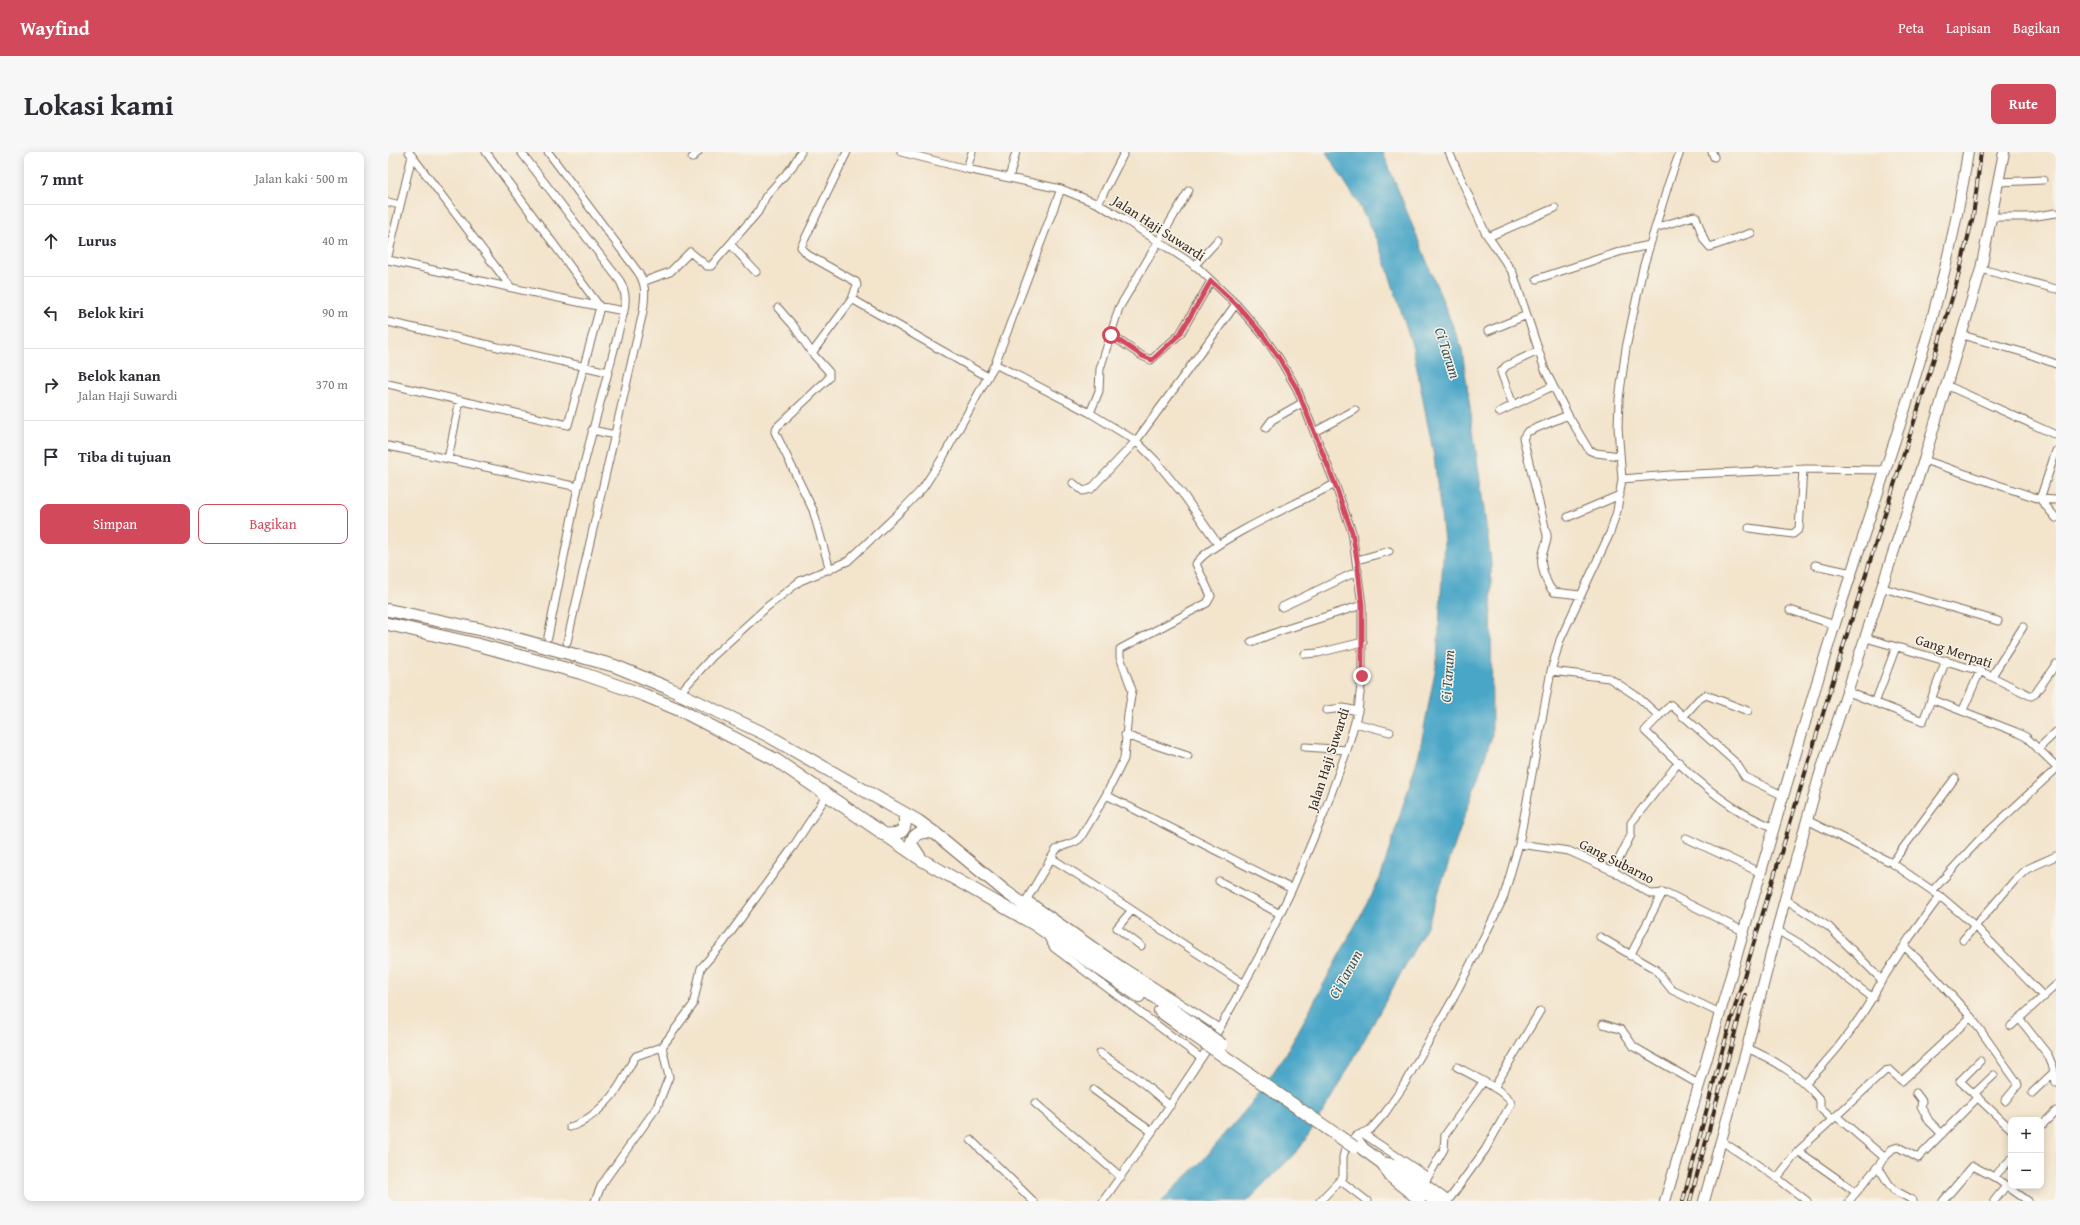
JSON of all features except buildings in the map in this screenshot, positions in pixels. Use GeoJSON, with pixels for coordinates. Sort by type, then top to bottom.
{"type":"FeatureCollection","features":[{"type":"Feature","properties":{"kind":"main road"},"geometry":{"type":"LineString","coordinates":[[1665,1201],[1700,1085],[1743,931],[1774,828],[1782,795],[1932,324],[1960,204],[1968,152]]}},
{"type":"Feature","properties":{"kind":"main road"},"geometry":{"type":"LineString","coordinates":[[1706,1200],[1720,1140],[1747,1048],[1807,820],[1924,460],[1981,269],[2000,182],[2004,152]]}},
{"type":"Feature","properties":{"kind":"main road"},"geometry":{"type":"LineString","coordinates":[[388,610],[488,631],[615,666],[666,687],[767,735],[904,813],[936,834],[995,883],[1025,901],[1195,1031]]}},
{"type":"Feature","properties":{"kind":"main road"},"geometry":{"type":"LineString","coordinates":[[388,624],[561,667],[644,695],[682,711],[762,753],[827,795],[922,860],[1044,931],[1359,1142],[1381,1162],[1390,1177],[1420,1201]]}},
{"type":"Feature","properties":{"kind":"main road"},"geometry":{"type":"LineString","coordinates":[[882,834],[894,835],[904,830],[906,825],[904,813]]}},
{"type":"Feature","properties":{"kind":"main road"},"geometry":{"type":"LineString","coordinates":[[922,860],[911,844],[912,839],[919,832],[926,831],[936,834]]}},
{"type":"Feature","properties":{"kind":"main road"},"geometry":{"type":"LineString","coordinates":[[1381,1162],[1423,1182],[1447,1201]]}},
{"type":"Feature","properties":{"kind":"main road"},"geometry":{"type":"LineString","coordinates":[[1423,1182],[1435,1201]]}},
{"type":"Feature","properties":{"kind":"street"},"geometry":{"type":"LineString","coordinates":[[486,152],[600,307]]}},
{"type":"Feature","properties":{"kind":"street"},"geometry":{"type":"LineString","coordinates":[[521,152],[625,289],[624,311],[578,487],[548,637]]}},
{"type":"Feature","properties":{"kind":"street"},"geometry":{"type":"LineString","coordinates":[[548,152],[644,281],[646,288],[643,312],[567,642]]}},
{"type":"Feature","properties":{"kind":"street"},"geometry":{"type":"LineString","coordinates":[[692,158],[698,152]]}},
{"type":"Feature","properties":{"kind":"street"},"geometry":{"type":"LineString","coordinates":[[644,281],[670,272],[690,252],[706,266],[711,266],[731,245],[758,212],[766,196],[792,167],[801,152]]}},
{"type":"Feature","properties":{"kind":"street"},"geometry":{"type":"LineString","coordinates":[[812,353],[852,299],[857,285],[856,282],[808,255],[801,247],[847,152]]}},
{"type":"Feature","properties":{"kind":"street","name":"Jalan Haji Suwardi"},"geometry":{"type":"LineString","coordinates":[[902,152],[914,153],[967,169],[1061,189],[1098,204],[1159,242],[1194,266],[1211,281],[1236,304],[1262,334],[1279,358],[1302,403],[1335,484],[1352,532],[1357,560],[1362,605],[1363,642],[1362,676],[1355,723],[1347,750],[1324,813],[1292,889],[1244,984],[1218,1030],[1025,901]]}},
{"type":"Feature","properties":{"kind":"street"},"geometry":{"type":"LineString","coordinates":[[967,169],[972,152]]}},
{"type":"Feature","properties":{"kind":"street"},"geometry":{"type":"LineString","coordinates":[[1008,178],[1016,152]]}},
{"type":"Feature","properties":{"kind":"street"},"geometry":{"type":"LineString","coordinates":[[1359,1142],[1393,1102],[1419,1060],[1483,940],[1503,899],[1519,844],[1551,671],[1560,640],[1610,533],[1620,495],[1622,479],[1618,428],[1619,399],[1626,348],[1638,288],[1669,182],[1680,152]]}},
{"type":"Feature","properties":{"kind":"street"},"geometry":{"type":"LineString","coordinates":[[1098,204],[1124,153]]}},
{"type":"Feature","properties":{"kind":"street"},"geometry":{"type":"LineString","coordinates":[[1451,153],[1488,237],[1512,273],[1538,351],[1552,386],[1568,415],[1589,450],[1596,453],[1620,456]]}},
{"type":"Feature","properties":{"kind":"street"},"geometry":{"type":"LineString","coordinates":[[410,154],[510,286]]}},
{"type":"Feature","properties":{"kind":"street"},"geometry":{"type":"LineString","coordinates":[[388,256],[410,154]]}},
{"type":"Feature","properties":{"kind":"street"},"geometry":{"type":"LineString","coordinates":[[2000,182],[2043,180]]}},
{"type":"Feature","properties":{"kind":"street"},"geometry":{"type":"LineString","coordinates":[[683,689],[712,657],[787,591],[800,581],[830,570],[848,561],[915,497],[943,457],[995,364],[1061,189]]}},
{"type":"Feature","properties":{"kind":"street"},"geometry":{"type":"LineString","coordinates":[[1090,413],[1099,391],[1100,369],[1119,308],[1189,190]]}},
{"type":"Feature","properties":{"kind":"street"},"geometry":{"type":"LineString","coordinates":[[388,202],[400,205]]}},
{"type":"Feature","properties":{"kind":"street"},"geometry":{"type":"LineString","coordinates":[[1488,237],[1555,208]]}},
{"type":"Feature","properties":{"kind":"street"},"geometry":{"type":"LineString","coordinates":[[1992,217],[2030,217],[2056,212]]}},
{"type":"Feature","properties":{"kind":"street"},"geometry":{"type":"LineString","coordinates":[[1655,228],[1694,216],[1696,217],[1706,244],[1710,247],[1751,233]]}},
{"type":"Feature","properties":{"kind":"street"},"geometry":{"type":"LineString","coordinates":[[1194,266],[1218,240]]}},
{"type":"Feature","properties":{"kind":"street"},"geometry":{"type":"LineString","coordinates":[[731,245],[756,272]]}},
{"type":"Feature","properties":{"kind":"street"},"geometry":{"type":"LineString","coordinates":[[1537,279],[1622,251],[1650,245]]}},
{"type":"Feature","properties":{"kind":"street"},"geometry":{"type":"LineString","coordinates":[[388,260],[510,286],[559,299],[624,311]]}},
{"type":"Feature","properties":{"kind":"street"},"geometry":{"type":"LineString","coordinates":[[1981,269],[2056,289]]}},
{"type":"Feature","properties":{"kind":"street"},"geometry":{"type":"LineString","coordinates":[[1111,335],[1142,356],[1152,360],[1180,334],[1211,281]]}},
{"type":"Feature","properties":{"kind":"street"},"geometry":{"type":"LineString","coordinates":[[852,299],[988,377]]}},
{"type":"Feature","properties":{"kind":"street"},"geometry":{"type":"LineString","coordinates":[[1073,484],[1083,491],[1091,489],[1136,441],[1236,304]]}},
{"type":"Feature","properties":{"kind":"street"},"geometry":{"type":"LineString","coordinates":[[388,384],[568,425],[600,307]]}},
{"type":"Feature","properties":{"kind":"street"},"geometry":{"type":"LineString","coordinates":[[778,308],[793,325],[812,353],[829,372],[829,378],[777,427],[775,432],[813,510],[830,570]]}},
{"type":"Feature","properties":{"kind":"street"},"geometry":{"type":"LineString","coordinates":[[1488,331],[1526,315]]}},
{"type":"Feature","properties":{"kind":"street"},"geometry":{"type":"LineString","coordinates":[[388,322],[608,372]]}},
{"type":"Feature","properties":{"kind":"street"},"geometry":{"type":"LineString","coordinates":[[1962,335],[2029,354],[2056,364]]}},
{"type":"Feature","properties":{"kind":"street"},"geometry":{"type":"LineString","coordinates":[[1513,405],[1501,372],[1506,366],[1538,351]]}},
{"type":"Feature","properties":{"kind":"street"},"geometry":{"type":"LineString","coordinates":[[995,364],[1090,413],[1136,441],[1155,460],[1182,493],[1218,544]]}},
{"type":"Feature","properties":{"kind":"street"},"geometry":{"type":"LineString","coordinates":[[1946,385],[2056,435]]}},
{"type":"Feature","properties":{"kind":"street"},"geometry":{"type":"LineString","coordinates":[[1499,412],[1552,386]]}},
{"type":"Feature","properties":{"kind":"street"},"geometry":{"type":"LineString","coordinates":[[448,459],[460,400]]}},
{"type":"Feature","properties":{"kind":"street"},"geometry":{"type":"LineString","coordinates":[[1266,428],[1272,420],[1302,403]]}},
{"type":"Feature","properties":{"kind":"street"},"geometry":{"type":"LineString","coordinates":[[1314,432],[1355,410]]}},
{"type":"Feature","properties":{"kind":"street"},"geometry":{"type":"LineString","coordinates":[[1568,415],[1527,432],[1523,438],[1547,535],[1542,558],[1548,584],[1554,592],[1580,595]]}},
{"type":"Feature","properties":{"kind":"street"},"geometry":{"type":"LineString","coordinates":[[592,430],[615,435]]}},
{"type":"Feature","properties":{"kind":"street"},"geometry":{"type":"LineString","coordinates":[[388,446],[578,487]]}},
{"type":"Feature","properties":{"kind":"street"},"geometry":{"type":"LineString","coordinates":[[2040,499],[2056,451]]}},
{"type":"Feature","properties":{"kind":"street"},"geometry":{"type":"LineString","coordinates":[[1924,460],[2040,499],[2056,500]]}},
{"type":"Feature","properties":{"kind":"street"},"geometry":{"type":"LineString","coordinates":[[1622,479],[1670,475],[1803,470],[1885,470]]}},
{"type":"Feature","properties":{"kind":"street"},"geometry":{"type":"LineString","coordinates":[[1748,528],[1793,534],[1798,529],[1803,470]]}},
{"type":"Feature","properties":{"kind":"street"},"geometry":{"type":"LineString","coordinates":[[1025,901],[1051,858],[1059,848],[1079,840],[1106,795],[1122,764],[1132,690],[1120,657],[1120,649],[1207,603],[1211,596],[1196,564],[1198,560],[1218,544],[1335,484]]}},
{"type":"Feature","properties":{"kind":"street"},"geometry":{"type":"LineString","coordinates":[[1568,517],[1620,495]]}},
{"type":"Feature","properties":{"kind":"street"},"geometry":{"type":"LineString","coordinates":[[2040,499],[2056,518]]}},
{"type":"Feature","properties":{"kind":"street"},"geometry":{"type":"LineString","coordinates":[[1357,560],[1390,551]]}},
{"type":"Feature","properties":{"kind":"street"},"geometry":{"type":"LineString","coordinates":[[1815,565],[1852,573]]}},
{"type":"Feature","properties":{"kind":"street"},"geometry":{"type":"LineString","coordinates":[[1282,607],[1358,571]]}},
{"type":"Feature","properties":{"kind":"street"},"geometry":{"type":"LineString","coordinates":[[1883,588],[1998,621]]}},
{"type":"Feature","properties":{"kind":"street"},"geometry":{"type":"LineString","coordinates":[[1251,642],[1301,624],[1362,605]]}},
{"type":"Feature","properties":{"kind":"street"},"geometry":{"type":"LineString","coordinates":[[1790,610],[1835,625]]}},
{"type":"Feature","properties":{"kind":"street"},"geometry":{"type":"LineString","coordinates":[[1992,676],[2023,627]]}},
{"type":"Feature","properties":{"kind":"street","name":"Gang Merpati"},"geometry":{"type":"LineString","coordinates":[[1866,638],[1980,670],[2032,696],[2056,664]]}},
{"type":"Feature","properties":{"kind":"street"},"geometry":{"type":"LineString","coordinates":[[1305,654],[1318,653],[1363,642]]}},
{"type":"Feature","properties":{"kind":"street"},"geometry":{"type":"LineString","coordinates":[[1875,703],[1896,647]]}},
{"type":"Feature","properties":{"kind":"street"},"geometry":{"type":"LineString","coordinates":[[1848,692],[1923,721],[1946,660]]}},
{"type":"Feature","properties":{"kind":"street"},"geometry":{"type":"LineString","coordinates":[[1963,710],[1980,670]]}},
{"type":"Feature","properties":{"kind":"street"},"geometry":{"type":"LineString","coordinates":[[1551,671],[1609,678],[1638,697],[1659,716]]}},
{"type":"Feature","properties":{"kind":"street"},"geometry":{"type":"LineString","coordinates":[[1683,716],[1699,699],[1706,694],[1748,711]]}},
{"type":"Feature","properties":{"kind":"street"},"geometry":{"type":"LineString","coordinates":[[1931,698],[2026,737],[2056,767],[1979,840],[1933,890]]}},
{"type":"Feature","properties":{"kind":"street"},"geometry":{"type":"LineString","coordinates":[[1774,828],[1744,813],[1723,799],[1645,731],[1671,705],[1732,759],[1740,767],[1745,777],[1782,795]]}},
{"type":"Feature","properties":{"kind":"street"},"geometry":{"type":"LineString","coordinates":[[1327,710],[1343,708],[1358,711]]}},
{"type":"Feature","properties":{"kind":"street"},"geometry":{"type":"LineString","coordinates":[[1355,723],[1390,732]]}},
{"type":"Feature","properties":{"kind":"street"},"geometry":{"type":"LineString","coordinates":[[2038,749],[2056,732]]}},
{"type":"Feature","properties":{"kind":"street"},"geometry":{"type":"LineString","coordinates":[[1126,734],[1188,756]]}},
{"type":"Feature","properties":{"kind":"street"},"geometry":{"type":"LineString","coordinates":[[1305,747],[1347,750]]}},
{"type":"Feature","properties":{"kind":"street"},"geometry":{"type":"LineString","coordinates":[[1613,871],[1631,835],[1631,823],[1679,762]]}},
{"type":"Feature","properties":{"kind":"street"},"geometry":{"type":"LineString","coordinates":[[1892,863],[1955,778]]}},
{"type":"Feature","properties":{"kind":"street"},"geometry":{"type":"LineString","coordinates":[[570,1127],[584,1122],[597,1111],[620,1085],[636,1056],[662,1046],[695,1002],[701,968],[723,943],[793,847],[827,795]]}},
{"type":"Feature","properties":{"kind":"street"},"geometry":{"type":"LineString","coordinates":[[1106,795],[1292,889]]}},
{"type":"Feature","properties":{"kind":"street"},"geometry":{"type":"LineString","coordinates":[[1807,820],[1892,863],[1933,890],[1974,925],[2044,997]]}},
{"type":"Feature","properties":{"kind":"street"},"geometry":{"type":"LineString","coordinates":[[1686,838],[1761,873]]}},
{"type":"Feature","properties":{"kind":"street","name":"Gang Subarno"},"geometry":{"type":"LineString","coordinates":[[1519,844],[1569,851],[1613,871],[1652,894],[1657,895],[1663,892],[1743,931]]}},
{"type":"Feature","properties":{"kind":"street"},"geometry":{"type":"LineString","coordinates":[[1051,858],[1244,984]]}},
{"type":"Feature","properties":{"kind":"street"},"geometry":{"type":"LineString","coordinates":[[1963,940],[1974,925],[2015,880],[2028,869],[2053,858],[2056,865]]}},
{"type":"Feature","properties":{"kind":"street"},"geometry":{"type":"LineString","coordinates":[[1219,881],[1280,914]]}},
{"type":"Feature","properties":{"kind":"street"},"geometry":{"type":"LineString","coordinates":[[1630,956],[1663,892]]}},
{"type":"Feature","properties":{"kind":"street"},"geometry":{"type":"LineString","coordinates":[[1805,1084],[1840,1047],[1873,998],[1882,980],[1904,946],[1940,896]]}},
{"type":"Feature","properties":{"kind":"street"},"geometry":{"type":"LineString","coordinates":[[1785,899],[1829,928],[1882,980]]}},
{"type":"Feature","properties":{"kind":"street"},"geometry":{"type":"LineString","coordinates":[[1132,910],[1117,928],[1141,946]]}},
{"type":"Feature","properties":{"kind":"street"},"geometry":{"type":"LineString","coordinates":[[1777,930],[1804,946],[1873,998]]}},
{"type":"Feature","properties":{"kind":"street"},"geometry":{"type":"LineString","coordinates":[[1044,931],[1054,948],[1138,1009],[1201,1058]]}},
{"type":"Feature","properties":{"kind":"street"},"geometry":{"type":"LineString","coordinates":[[1600,937],[1630,956],[1655,969],[1672,990],[1720,1013]]}},
{"type":"Feature","properties":{"kind":"street"},"geometry":{"type":"LineString","coordinates":[[1904,946],[1928,969],[1970,1017],[2018,1082],[2005,1101]]}},
{"type":"Feature","properties":{"kind":"street"},"geometry":{"type":"LineString","coordinates":[[2011,1026],[2056,986]]}},
{"type":"Feature","properties":{"kind":"street"},"geometry":{"type":"LineString","coordinates":[[1494,1088],[1540,1011]]}},
{"type":"Feature","properties":{"kind":"street"},"geometry":{"type":"LineString","coordinates":[[1777,1178],[1798,1151],[1834,1117],[1862,1094],[1885,1071],[1890,1070],[1899,1081],[1904,1080],[1970,1017]]}},
{"type":"Feature","properties":{"kind":"street"},"geometry":{"type":"LineString","coordinates":[[2019,1018],[2051,1061],[2056,1083]]}},
{"type":"Feature","properties":{"kind":"street"},"geometry":{"type":"LineString","coordinates":[[1603,1024],[1622,1030],[1634,1047],[1700,1085]]}},
{"type":"Feature","properties":{"kind":"street"},"geometry":{"type":"LineString","coordinates":[[595,1201],[602,1184],[658,1107],[669,1077],[662,1046]]}},
{"type":"Feature","properties":{"kind":"street"},"geometry":{"type":"LineString","coordinates":[[1747,1048],[1769,1058],[1805,1084],[1821,1101],[1820,1108],[1834,1117],[1885,1158]]}},
{"type":"Feature","properties":{"kind":"street"},"geometry":{"type":"LineString","coordinates":[[1103,1201],[1170,1106],[1206,1051]]}},
{"type":"Feature","properties":{"kind":"street"},"geometry":{"type":"LineString","coordinates":[[1100,1053],[1137,1078],[1170,1106]]}},
{"type":"Feature","properties":{"kind":"street"},"geometry":{"type":"LineString","coordinates":[[1980,1061],[1960,1081],[2008,1126]]}},
{"type":"Feature","properties":{"kind":"street"},"geometry":{"type":"LineString","coordinates":[[1447,1201],[1485,1150],[1511,1104],[1509,1098],[1457,1067]]}},
{"type":"Feature","properties":{"kind":"street"},"geometry":{"type":"LineString","coordinates":[[2032,1093],[2054,1072]]}},
{"type":"Feature","properties":{"kind":"street"},"geometry":{"type":"LineString","coordinates":[[1849,1201],[1895,1147],[1918,1158],[1942,1134],[1994,1076]]}},
{"type":"Feature","properties":{"kind":"street"},"geometry":{"type":"LineString","coordinates":[[1320,1201],[1341,1181],[1344,1173],[1344,1150],[1350,1140],[1359,1142],[1423,1182],[1444,1149],[1445,1135],[1483,1082]]}},
{"type":"Feature","properties":{"kind":"street"},"geometry":{"type":"LineString","coordinates":[[1094,1090],[1152,1132]]}},
{"type":"Feature","properties":{"kind":"street"},"geometry":{"type":"LineString","coordinates":[[1916,1093],[1922,1101],[1920,1106],[1924,1114],[1942,1134]]}},
{"type":"Feature","properties":{"kind":"street"},"geometry":{"type":"LineString","coordinates":[[1035,1103],[1121,1177]]}},
{"type":"Feature","properties":{"kind":"street"},"geometry":{"type":"LineString","coordinates":[[2044,1123],[2056,1111]]}},
{"type":"Feature","properties":{"kind":"street"},"geometry":{"type":"LineString","coordinates":[[971,1140],[1033,1201]]}},
{"type":"Feature","properties":{"kind":"street"},"geometry":{"type":"LineString","coordinates":[[1720,1140],[1777,1178],[1807,1201]]}},
{"type":"Feature","properties":{"kind":"street"},"geometry":{"type":"LineString","coordinates":[[1798,1151],[1856,1192]]}},
{"type":"Feature","properties":{"kind":"street"},"geometry":{"type":"LineString","coordinates":[[1994,1177],[2008,1162]]}},
{"type":"Feature","properties":{"kind":"street"},"geometry":{"type":"LineString","coordinates":[[1943,1201],[1973,1166],[1994,1177],[2028,1201]]}},
{"type":"Feature","properties":{"kind":"street"},"geometry":{"type":"LineString","coordinates":[[1878,1168],[1892,1188],[1906,1195],[1913,1201]]}},
{"type":"Feature","properties":{"kind":"street"},"geometry":{"type":"LineString","coordinates":[[1341,1181],[1367,1201]]}},
{"type":"Feature","properties":{"kind":"street"},"geometry":{"type":"LineString","coordinates":[[1994,1201],[2006,1186]]}},
{"type":"Feature","properties":{"kind":"water","name":"Ci Tarum"},"geometry":{"type":"Polygon","coordinates":[[[1326,152],[1383,152],[1462,349],[1491,561],[1492,736],[1427,926],[1332,1098],[1300,1148],[1248,1201],[1161,1201],[1203,1160],[1254,1100],[1287,1052],[1380,879],[1419,754],[1437,661],[1444,541],[1434,457],[1413,348],[1381,249],[1358,203],[1326,152]]]}},
{"type":"Feature","properties":{"kind":"railway"},"geometry":{"type":"LineString","coordinates":[[1683,1201],[1719,1062],[1749,959],[1848,631],[1956,285],[1973,217],[1981,152]]}},
{"type":"Feature","properties":{"kind":"railway"},"geometry":{"type":"LineString","coordinates":[[1690,1201],[1745,995]]}},
{"type":"Feature","properties":{"kind":"route"},"geometry":{"type":"LineString","coordinates":[[1111,335],[1148,360],[1152,360],[1180,334],[1211,281],[1236,304],[1271,345],[1297,389],[1335,484],[1352,532],[1362,605],[1362,676]]}}]}
